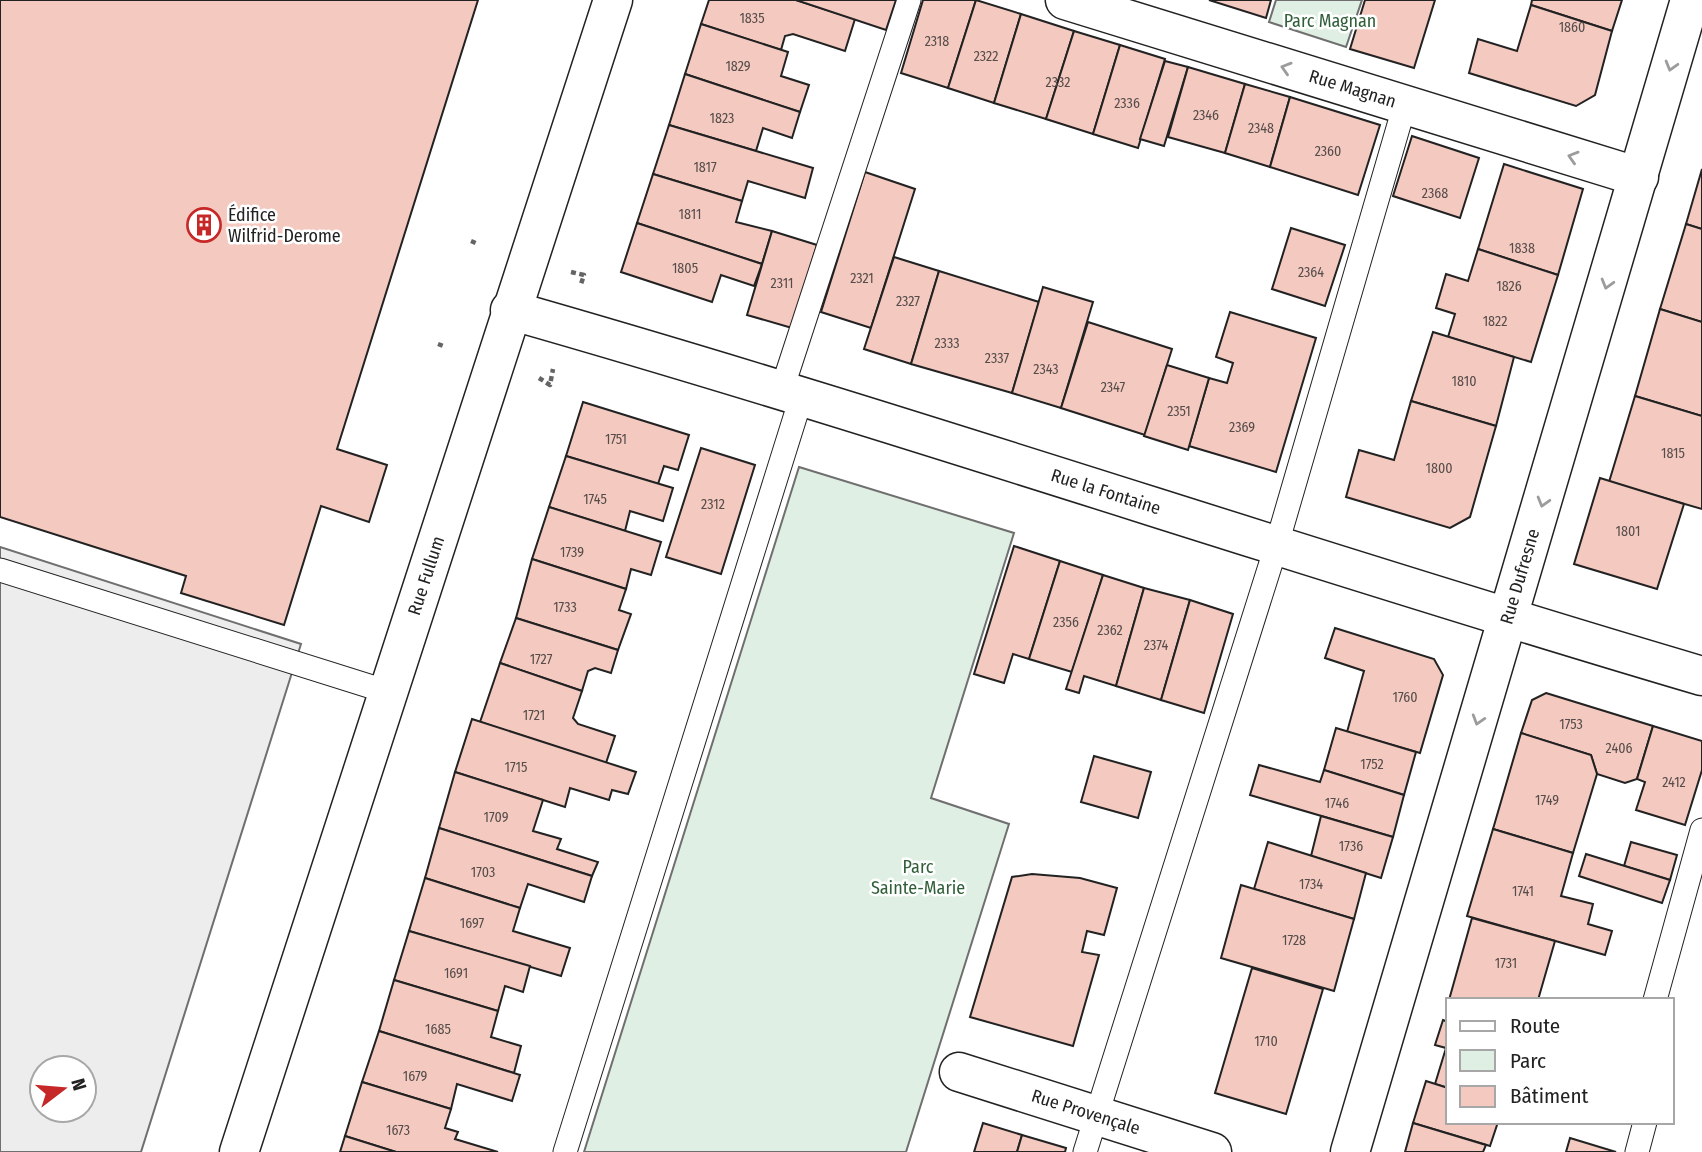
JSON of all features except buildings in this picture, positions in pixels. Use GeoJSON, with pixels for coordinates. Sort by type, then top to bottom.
{"type":"FeatureCollection","features":[{"type":"Feature","properties":{"kind":"street","name":"Rue Fullum"},"geometry":{"type":"LineString","coordinates":[[239,1152],[612,0]]}},
{"type":"Feature","properties":{"kind":"street","name":"Rue Magnan"},"geometry":{"type":"LineString","coordinates":[[1065,0],[1639,177]]}},
{"type":"Feature","properties":{"kind":"street","name":"Rue Dufresne"},"geometry":{"type":"LineString","coordinates":[[1350,1152],[1690,0]]}},
{"type":"Feature","properties":{"kind":"street","name":"Rue la Fontaine"},"geometry":{"type":"LineString","coordinates":[[510,310],[792,392],[1509,620],[1702,676]]}},
{"type":"Feature","properties":{"kind":"street","name":"Rue Provençale"},"geometry":{"type":"LineString","coordinates":[[958,1072],[1212,1152]]}},
{"type":"Feature","properties":{"kind":"lane"},"geometry":{"type":"LineString","coordinates":[[565,1152],[909,0]]}},
{"type":"Feature","properties":{"kind":"lane"},"geometry":{"type":"LineString","coordinates":[[1085,1152],[1276,547],[1405,104]]}},
{"type":"Feature","properties":{"kind":"lane"},"geometry":{"type":"LineString","coordinates":[[0,570],[388,692]]}},
{"type":"Feature","properties":{"kind":"lane"},"geometry":{"type":"LineString","coordinates":[[1656,998],[1702,830]]}},
{"type":"Feature","properties":{"kind":"lane"},"geometry":{"type":"LineString","coordinates":[[1637,1152],[1644,1124]]}},
{"type":"Feature","properties":{"kind":"path"},"geometry":{"type":"LineString","coordinates":[[471,241],[478,244]]}},
{"type":"Feature","properties":{"kind":"path"},"geometry":{"type":"LineString","coordinates":[[438,345],[446,346]]}},
{"type":"Feature","properties":{"kind":"path"},"geometry":{"type":"LineString","coordinates":[[532,374],[550,385],[554,361]]}},
{"type":"Feature","properties":{"kind":"green space","name":"Parc Magnan"},"geometry":{"type":"Polygon","coordinates":[[[1276,0],[1362,0],[1346,47],[1269,22],[1276,0]]]}},
{"type":"Feature","properties":{"kind":"green space","name":"Parc Sainte-Marie"},"geometry":{"type":"Polygon","coordinates":[[[799,467],[1014,533],[931,798],[1009,824],[906,1152],[584,1152],[799,467]]]}},
{"type":"Feature","properties":{"kind":"shaded area"},"geometry":{"type":"Polygon","coordinates":[[[0,547],[301,644],[141,1152],[0,1152],[0,547]]]}},
{"type":"Feature","properties":{"kind":"place","name":"Édifice Wilfrid-Derome"},"geometry":{"type":"Point","coordinates":[204,225]}}]}
